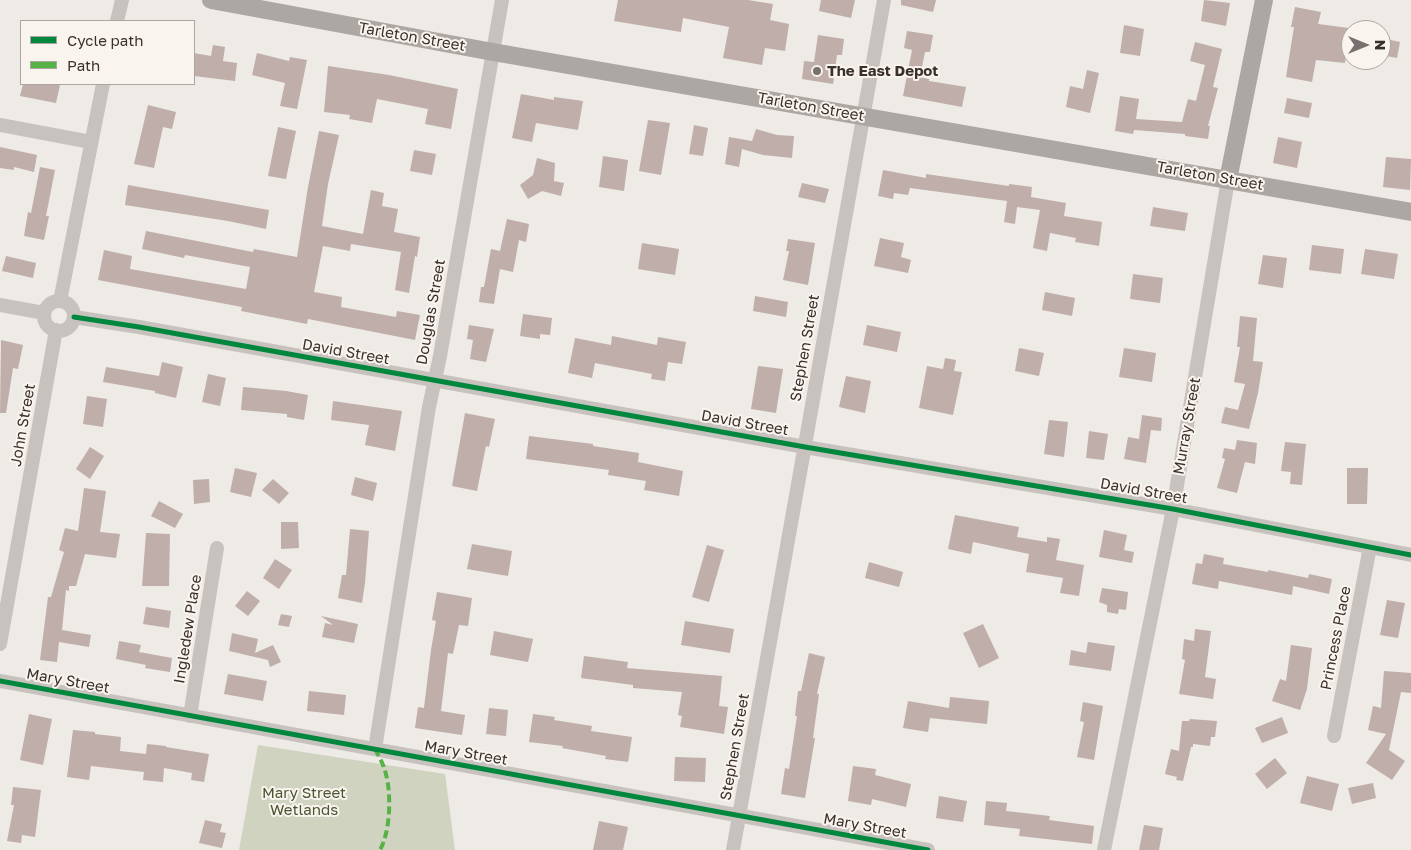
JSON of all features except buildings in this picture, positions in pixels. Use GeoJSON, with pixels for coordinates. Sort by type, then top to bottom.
{"type":"FeatureCollection","features":[{"type":"Feature","properties":{"kind":"main road","name":"Tarleton Street"},"geometry":{"type":"LineString","coordinates":[[211,0],[493,52],[1411,212]]}},
{"type":"Feature","properties":{"kind":"main road","name":"Murray Street"},"geometry":{"type":"LineString","coordinates":[[1228,180],[1264,0]]}},
{"type":"Feature","properties":{"kind":"street"},"geometry":{"type":"LineString","coordinates":[[117,20],[122,0]]}},
{"type":"Feature","properties":{"kind":"street","name":"Douglas Street"},"geometry":{"type":"LineString","coordinates":[[375,750],[434,380],[502,0]]}},
{"type":"Feature","properties":{"kind":"street","name":"Stephen Street"},"geometry":{"type":"LineString","coordinates":[[733,850],[884,0]]}},
{"type":"Feature","properties":{"kind":"street"},"geometry":{"type":"LineString","coordinates":[[60,300],[103,85]]}},
{"type":"Feature","properties":{"kind":"street"},"geometry":{"type":"LineString","coordinates":[[0,125],[91,142]]}},
{"type":"Feature","properties":{"kind":"street","name":"Murray Street"},"geometry":{"type":"LineString","coordinates":[[1104,850],[1173,509],[1228,180]]}},
{"type":"Feature","properties":{"kind":"street"},"geometry":{"type":"LineString","coordinates":[[60,300],[69,304],[74,317],[70,326],[56,330],[52,329],[45,322],[44,313],[50,304],[60,300]]}},
{"type":"Feature","properties":{"kind":"street"},"geometry":{"type":"LineString","coordinates":[[0,305],[44,313]]}},
{"type":"Feature","properties":{"kind":"street","name":"David Street"},"geometry":{"type":"LineString","coordinates":[[74,317],[1173,509],[1411,555]]}},
{"type":"Feature","properties":{"kind":"street","name":"John Street"},"geometry":{"type":"LineString","coordinates":[[0,644],[56,330]]}},
{"type":"Feature","properties":{"kind":"street","name":"Princess Place"},"geometry":{"type":"LineString","coordinates":[[1334,736],[1370,547]]}},
{"type":"Feature","properties":{"kind":"street","name":"Ingledew Place"},"geometry":{"type":"LineString","coordinates":[[190,716],[217,548]]}},
{"type":"Feature","properties":{"kind":"street","name":"Mary Street"},"geometry":{"type":"LineString","coordinates":[[0,681],[928,850]]}},
{"type":"Feature","properties":{"kind":"green space","name":"Mary Street Wetlands"},"geometry":{"type":"Polygon","coordinates":[[[258,745],[445,774],[455,850],[239,850],[258,745]]]}},
{"type":"Feature","properties":{"kind":"marked path"},"geometry":{"type":"LineString","coordinates":[[375,749],[387,777],[389,798],[388,821],[384,842],[380,850]]}},
{"type":"Feature","properties":{"kind":"cycle path"},"geometry":{"type":"LineString","coordinates":[[74,317],[139,327],[805,447],[1173,509],[1411,555]]}},
{"type":"Feature","properties":{"kind":"cycle path"},"geometry":{"type":"LineString","coordinates":[[0,681],[928,850]]}},
{"type":"Feature","properties":{"kind":"place","name":"The East Depot"},"geometry":{"type":"Point","coordinates":[817,71]}}]}
